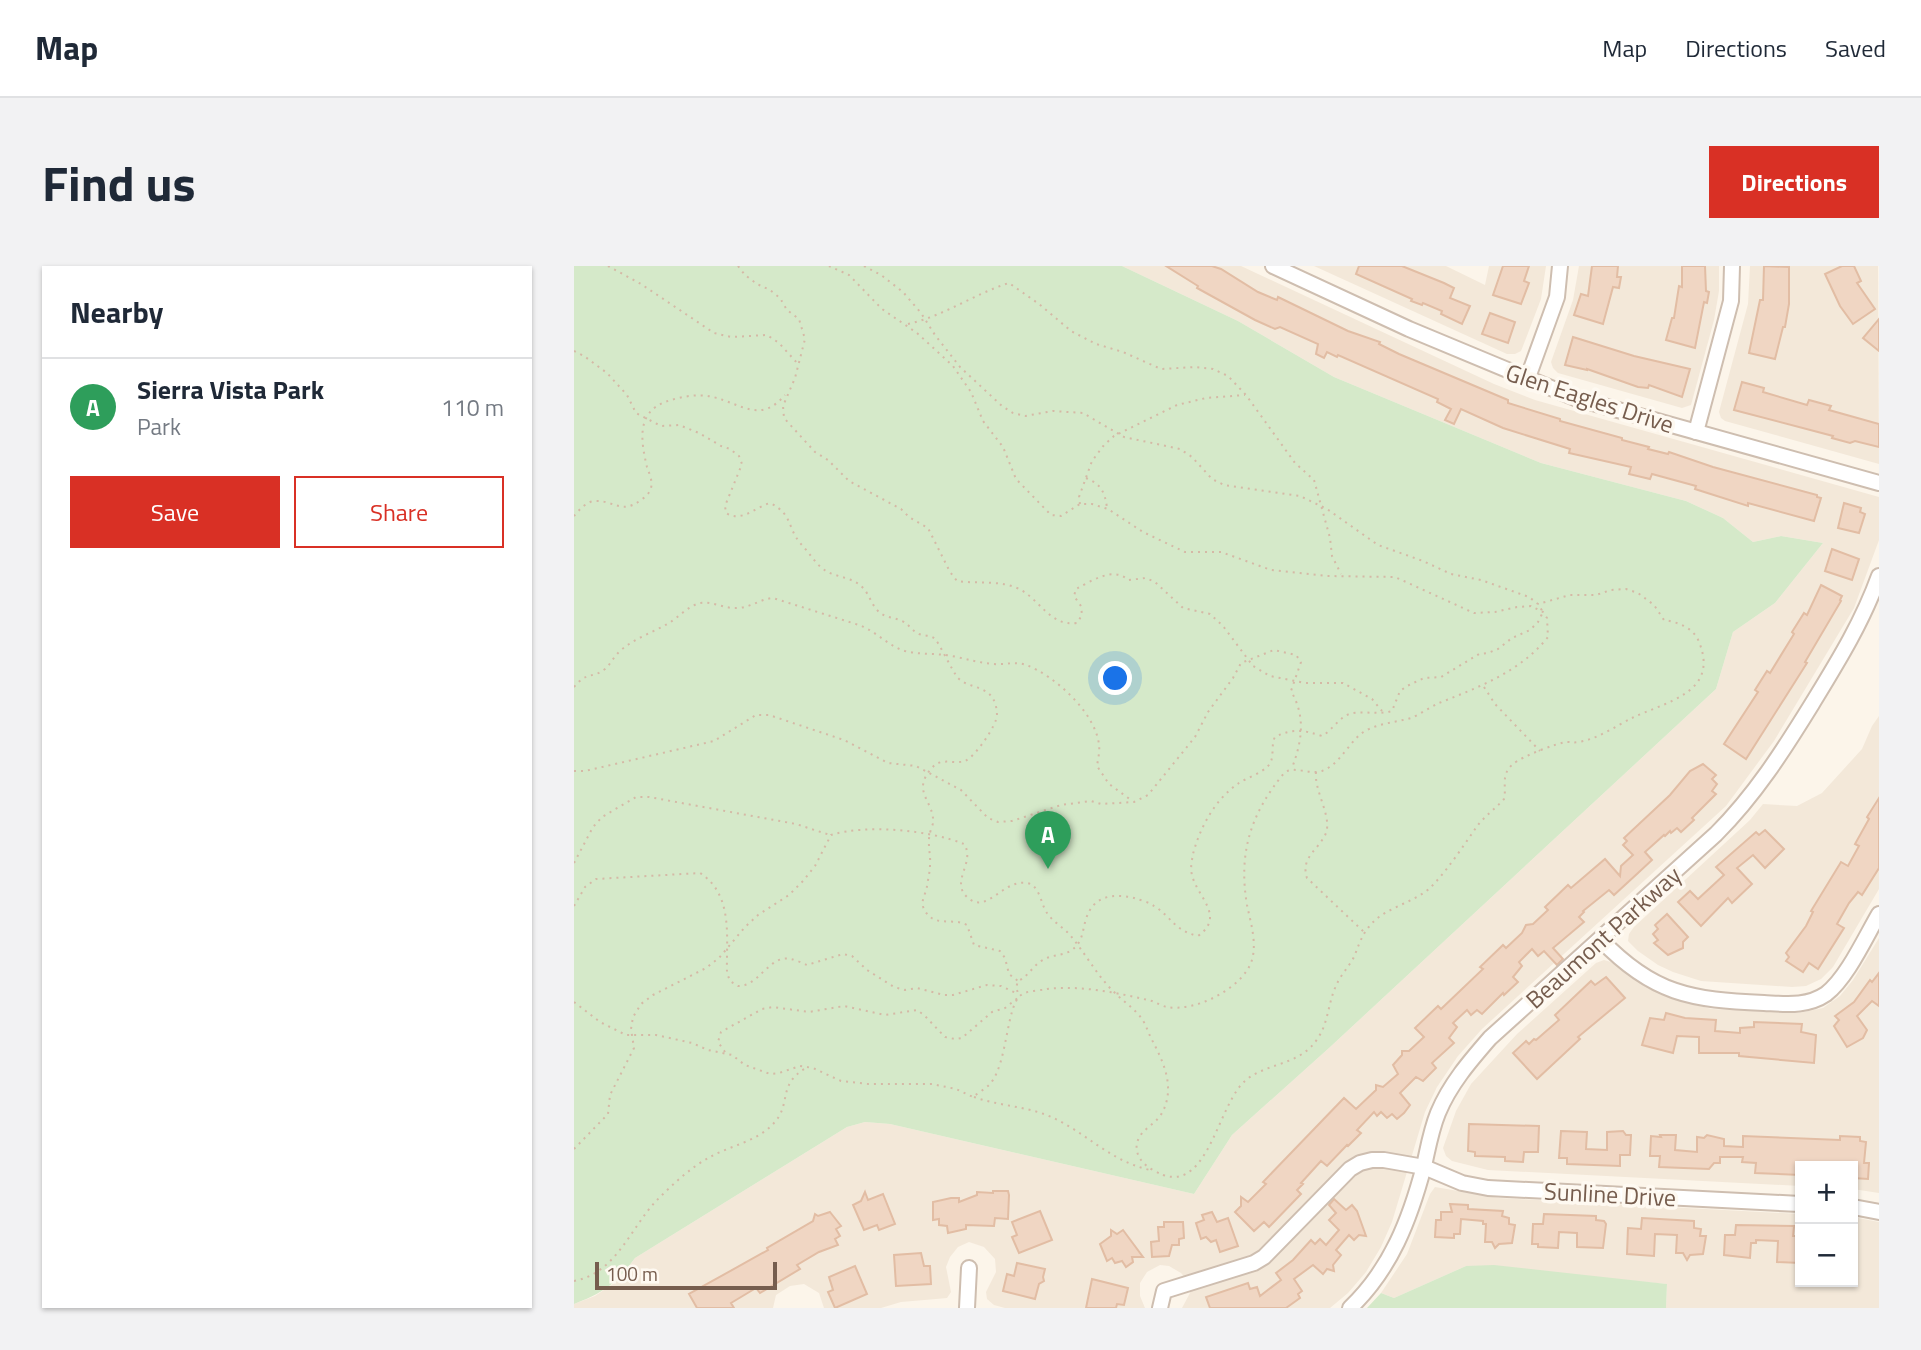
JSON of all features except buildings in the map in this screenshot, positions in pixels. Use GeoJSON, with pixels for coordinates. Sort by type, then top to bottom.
{"type":"FeatureCollection","features":[{"type":"Feature","properties":{"kind":"street","name":"Glen Eagles Drive"},"geometry":{"type":"LineString","coordinates":[[1273,266],[1527,380],[1575,398],[1879,483]]}},
{"type":"Feature","properties":{"kind":"street"},"geometry":{"type":"LineString","coordinates":[[1527,380],[1557,297],[1560,266]]}},
{"type":"Feature","properties":{"kind":"street"},"geometry":{"type":"LineString","coordinates":[[1696,432],[1731,301],[1732,266]]}},
{"type":"Feature","properties":{"kind":"street","name":"Beaumont Parkway"},"geometry":{"type":"LineString","coordinates":[[1350,1308],[1389,1261],[1402,1235],[1438,1114],[1461,1073],[1490,1038],[1716,834],[1762,782],[1850,642],[1879,576]]}},
{"type":"Feature","properties":{"kind":"street"},"geometry":{"type":"LineString","coordinates":[[1601,940],[1636,972],[1679,993],[1721,1001],[1797,1004],[1810,1002],[1833,988],[1879,914]]}},
{"type":"Feature","properties":{"kind":"street","name":"Sunline Drive"},"geometry":{"type":"LineString","coordinates":[[1160,1308],[1164,1291],[1254,1263],[1264,1257],[1350,1169],[1360,1163],[1384,1160],[1423,1167],[1462,1183],[1488,1188],[1795,1204]]}},
{"type":"Feature","properties":{"kind":"street"},"geometry":{"type":"LineString","coordinates":[[1858,1208],[1879,1212]]}},
{"type":"Feature","properties":{"kind":"street"},"geometry":{"type":"LineString","coordinates":[[967,1308],[969,1268]]}},
{"type":"Feature","properties":{"kind":"path"},"geometry":{"type":"LineString","coordinates":[[608,266],[641,284],[715,333],[731,337],[767,335],[779,343],[799,364]]}},
{"type":"Feature","properties":{"kind":"path"},"geometry":{"type":"LineString","coordinates":[[738,266],[745,275],[780,298],[787,310],[799,319],[805,339],[799,364],[783,405],[784,418],[849,481],[901,509],[928,528],[957,581],[996,583],[1019,589],[1057,621],[1067,625],[1077,623],[1082,615],[1081,606],[1074,596],[1076,589],[1114,572],[1122,574],[1128,580],[1146,578],[1155,582],[1183,608],[1210,614],[1223,626],[1253,666],[1270,676],[1343,683],[1372,699],[1384,713]]}},
{"type":"Feature","properties":{"kind":"path"},"geometry":{"type":"LineString","coordinates":[[727,1054],[718,1042],[720,1032],[762,1009],[773,1007],[809,1012],[845,1006],[885,1014],[916,1010],[945,1037],[955,1039],[962,1038],[992,1013],[1005,1008],[1020,996],[1066,986],[1115,993],[1167,1007],[1205,1002],[1239,981],[1254,957],[1252,923],[1244,877],[1245,850],[1261,805],[1285,772],[1291,769],[1316,772],[1334,764],[1367,729],[1411,718],[1437,704],[1483,686],[1517,666],[1548,637],[1548,618],[1531,606],[1485,613],[1474,612],[1395,577],[1327,576],[1271,570],[1221,552],[1185,552],[1150,536],[1108,509],[1080,504],[1061,516],[1051,515],[1016,480],[1003,447],[984,421],[962,379],[941,355],[907,325],[882,309],[849,275],[829,266]]}},
{"type":"Feature","properties":{"kind":"path"},"geometry":{"type":"LineString","coordinates":[[864,266],[893,283],[926,320],[960,367],[1013,413],[1025,416],[1053,411],[1083,413],[1118,434],[1138,441],[1180,449],[1192,457],[1212,479],[1224,485],[1300,496],[1323,507],[1378,545],[1451,574],[1481,580],[1517,593],[1538,604],[1542,612],[1538,622],[1530,630],[1497,649],[1479,654],[1441,677],[1424,678],[1407,686],[1400,691],[1392,711],[1344,716],[1331,731],[1322,736],[1293,730],[1275,737],[1272,742],[1272,759],[1267,767],[1225,793],[1198,835],[1191,872],[1208,906],[1210,918],[1206,930],[1198,936],[1168,920],[1153,905],[1119,895],[1108,896],[1091,906],[1077,945],[1063,955],[1043,959],[1025,978],[1018,981]]}},
{"type":"Feature","properties":{"kind":"path"},"geometry":{"type":"LineString","coordinates":[[907,325],[926,320],[952,306],[1009,283],[1070,331],[1096,344],[1123,352],[1161,369],[1196,367],[1213,369],[1228,376],[1246,395],[1295,463],[1314,480],[1323,507],[1332,556],[1341,575]]}},
{"type":"Feature","properties":{"kind":"path"},"geometry":{"type":"LineString","coordinates":[[574,351],[607,373],[627,395],[636,413],[661,426],[679,425],[739,456],[742,464],[725,506],[726,513],[741,517],[770,503],[779,507],[786,514],[798,539],[819,566],[855,582],[864,589],[879,612],[899,619],[915,632],[932,636],[938,641],[956,675],[964,683],[982,688],[989,695],[996,705],[998,717],[994,727],[968,760],[939,762],[923,780],[923,792],[933,824],[929,835],[930,866],[922,902],[924,910],[940,922],[961,922],[967,925],[974,945],[1000,951],[1005,958],[1009,974],[1018,981]]}},
{"type":"Feature","properties":{"kind":"path"},"geometry":{"type":"LineString","coordinates":[[574,516],[587,503],[597,500],[620,508],[633,506],[651,490],[642,429],[645,418],[652,409],[663,403],[696,395],[712,396],[746,409],[765,411],[777,404],[786,394]]}},
{"type":"Feature","properties":{"kind":"path"},"geometry":{"type":"LineString","coordinates":[[1080,504],[1079,497],[1092,461],[1104,445],[1118,434],[1177,405],[1206,398],[1246,395]]}},
{"type":"Feature","properties":{"kind":"path"},"geometry":{"type":"LineString","coordinates":[[1085,477],[1101,487],[1108,509]]}},
{"type":"Feature","properties":{"kind":"path"},"geometry":{"type":"LineString","coordinates":[[574,1002],[614,1031],[674,1038],[727,1054],[745,1065],[770,1074],[800,1066],[841,1081],[868,1084],[933,1084],[956,1089],[973,1097],[1044,1114],[1075,1129],[1095,1145],[1131,1165],[1177,1178],[1188,1174],[1197,1167],[1214,1137],[1225,1108],[1245,1081],[1262,1071],[1284,1065],[1317,1041],[1324,1027],[1335,987],[1364,933],[1380,917],[1428,890],[1479,823],[1504,799],[1503,783],[1510,766],[1529,754],[1565,742],[1578,742],[1593,737],[1677,699],[1688,693],[1698,681],[1704,667],[1704,655],[1697,636],[1677,622],[1664,620],[1654,605],[1638,593],[1626,589],[1611,590],[1596,596],[1570,595],[1538,604]]}},
{"type":"Feature","properties":{"kind":"path"},"geometry":{"type":"LineString","coordinates":[[574,687],[581,678],[601,672],[630,643],[668,624],[692,606],[702,603],[740,609],[761,599],[773,598],[873,630],[894,648],[986,663],[1014,662],[1026,665],[1057,682],[1086,714],[1097,732],[1100,747],[1097,766],[1101,775],[1123,796],[1134,802]]}},
{"type":"Feature","properties":{"kind":"path"},"geometry":{"type":"LineString","coordinates":[[574,771],[585,771],[713,741],[756,715],[769,715],[844,740],[888,763],[916,766],[929,772],[961,790],[988,818],[998,822],[1012,821],[1061,805],[1091,801],[1101,804],[1134,802],[1148,795],[1195,737],[1208,712],[1241,663],[1274,650],[1296,655],[1301,662],[1291,691],[1299,709],[1302,737],[1291,769]]}},
{"type":"Feature","properties":{"kind":"path"},"geometry":{"type":"LineString","coordinates":[[1483,686],[1495,704],[1541,752]]}},
{"type":"Feature","properties":{"kind":"path"},"geometry":{"type":"LineString","coordinates":[[1316,772],[1315,783],[1325,817],[1326,832],[1307,858],[1307,878],[1364,933]]}},
{"type":"Feature","properties":{"kind":"path"},"geometry":{"type":"LineString","coordinates":[[574,863],[593,827],[602,817],[636,797],[649,797],[796,824],[831,835],[843,831],[895,830],[964,844],[968,850],[967,862],[960,885],[963,894],[971,902],[982,904],[1009,886],[1028,883],[1035,887],[1046,912],[1068,933],[1091,966],[1115,993],[1143,1020],[1167,1072],[1168,1094],[1163,1111],[1155,1124],[1138,1139],[1136,1148],[1141,1160],[1153,1170]]}},
{"type":"Feature","properties":{"kind":"path"},"geometry":{"type":"LineString","coordinates":[[574,1149],[607,1114],[610,1095],[634,1048],[633,1017],[641,1004],[719,958],[758,915],[789,895],[803,881],[815,866],[831,835]]}},
{"type":"Feature","properties":{"kind":"path"},"geometry":{"type":"LineString","coordinates":[[574,906],[585,887],[596,879],[700,873],[712,880],[723,902],[727,916],[727,973],[730,981],[738,986],[752,982],[774,963],[784,959],[807,965],[843,954],[852,956],[867,970],[894,987],[905,990],[918,988],[944,995],[987,985],[1013,990],[1020,996]]}},
{"type":"Feature","properties":{"kind":"path"},"geometry":{"type":"LineString","coordinates":[[1018,981],[1016,988],[1020,996]]}},
{"type":"Feature","properties":{"kind":"path"},"geometry":{"type":"LineString","coordinates":[[973,1097],[990,1084],[996,1073],[1005,1049],[1013,1008],[1020,996]]}},
{"type":"Feature","properties":{"kind":"path"},"geometry":{"type":"LineString","coordinates":[[574,1281],[589,1278],[603,1269],[655,1202],[689,1171],[707,1158],[757,1137],[773,1125],[782,1110],[786,1088],[791,1079],[807,1067]]}},
{"type":"Feature","properties":{"kind":"shaded area"},"geometry":{"type":"Polygon","coordinates":[[[1122,266],[1241,266],[1494,384],[1535,400],[1879,497],[1879,540],[1854,608],[1774,741],[1726,806],[1482,1029],[1458,1056],[1437,1087],[1425,1112],[1392,1222],[1381,1247],[1366,1272],[1348,1293],[1330,1308],[1182,1308],[1190,1293],[1188,1281],[1169,1266],[1160,1265],[1147,1272],[1140,1283],[1140,1296],[1145,1308],[1005,1308],[994,1305],[987,1299],[986,1292],[996,1272],[995,1259],[984,1247],[969,1242],[958,1247],[946,1267],[951,1292],[947,1298],[901,1302],[881,1308],[824,1308],[819,1293],[804,1284],[790,1286],[776,1295],[773,1308],[574,1308],[574,1304],[595,1296],[620,1279],[635,1258],[847,1127],[865,1122],[890,1124],[1194,1194],[1232,1135],[1716,689],[1733,632],[1775,603],[1823,543],[1781,536],[1753,542],[1723,518],[1686,501],[1541,463],[1334,377],[1238,321],[1122,266]]]}},
{"type":"Feature","properties":{"kind":"shaded area"},"geometry":{"type":"Polygon","coordinates":[[[1314,266],[1446,266],[1485,285],[1489,266],[1546,266],[1541,299],[1521,351],[1507,354],[1314,266]]]}},
{"type":"Feature","properties":{"kind":"shaded area"},"geometry":{"type":"Polygon","coordinates":[[[1579,266],[1719,266],[1719,291],[1714,320],[1691,405],[1682,408],[1558,373],[1553,368],[1551,362],[1573,300],[1579,266]]]}},
{"type":"Feature","properties":{"kind":"shaded area"},"geometry":{"type":"Polygon","coordinates":[[[1750,266],[1878,266],[1879,464],[1721,418],[1719,412],[1748,304],[1750,266]]]}},
{"type":"Feature","properties":{"kind":"shaded area"},"geometry":{"type":"Polygon","coordinates":[[[1879,716],[1879,889],[1833,967],[1821,979],[1806,986],[1792,987],[1701,981],[1658,965],[1628,941],[1634,927],[1750,820],[1763,804],[1797,806],[1822,793],[1862,749],[1879,716]]]}},
{"type":"Feature","properties":{"kind":"shaded area"},"geometry":{"type":"Polygon","coordinates":[[[1879,938],[1879,1193],[1858,1190],[1858,1161],[1795,1161],[1795,1186],[1488,1170],[1452,1161],[1446,1156],[1443,1148],[1456,1111],[1471,1084],[1517,1034],[1596,963],[1604,960],[1611,962],[1659,994],[1712,1009],[1799,1013],[1823,1008],[1840,996],[1879,938]]]}},
{"type":"Feature","properties":{"kind":"shaded area"},"geometry":{"type":"Polygon","coordinates":[[[1435,1187],[1499,1198],[1795,1214],[1795,1287],[1858,1287],[1858,1218],[1879,1222],[1879,1308],[1666,1308],[1667,1284],[1466,1266],[1394,1298],[1381,1293],[1407,1254],[1435,1187]]]}},
{"type":"Feature","properties":{"kind":"green space"},"geometry":{"type":"Polygon","coordinates":[[[574,266],[1122,266],[1238,321],[1334,377],[1541,463],[1686,501],[1723,518],[1753,542],[1781,536],[1823,543],[1775,603],[1733,632],[1716,689],[1232,1135],[1194,1194],[890,1124],[865,1122],[847,1127],[635,1258],[609,1286],[574,1304],[574,266]]]}},
{"type":"Feature","properties":{"kind":"green space"},"geometry":{"type":"Polygon","coordinates":[[[1494,1265],[1667,1284],[1666,1308],[1367,1308],[1381,1293],[1394,1298],[1466,1266],[1494,1265]]]}},
{"type":"Feature","properties":{"kind":"place","name":"Sierra Vista Park"},"geometry":{"type":"Point","coordinates":[1048,869]}}]}
